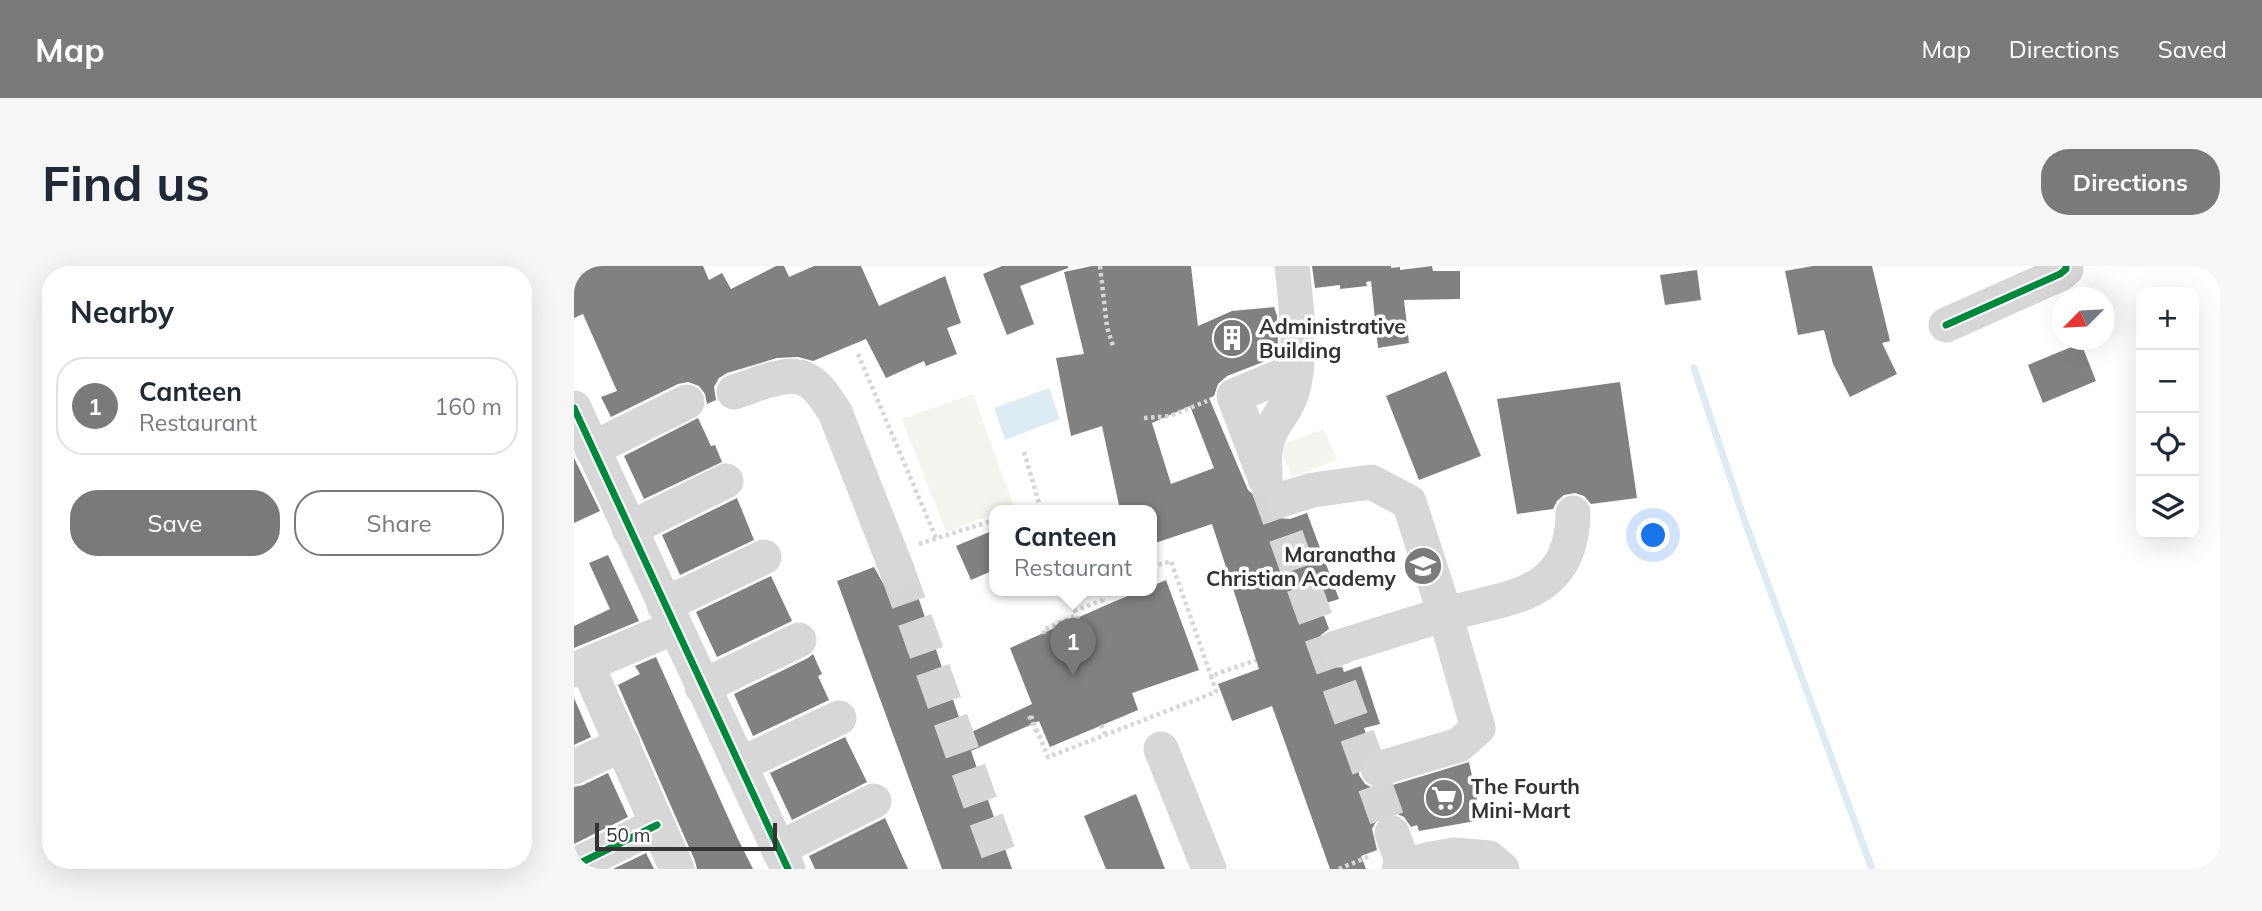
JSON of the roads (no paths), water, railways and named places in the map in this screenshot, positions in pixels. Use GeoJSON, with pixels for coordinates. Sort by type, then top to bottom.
{"type":"FeatureCollection","features":[{"type":"Feature","properties":{"kind":"street"},"geometry":{"type":"LineString","coordinates":[[1272,488],[1264,452],[1269,434],[1292,393],[1296,370],[1297,320],[1292,266]]}},
{"type":"Feature","properties":{"kind":"street"},"geometry":{"type":"LineString","coordinates":[[1946,325],[2060,274],[2066,266]]}},
{"type":"Feature","properties":{"kind":"street"},"geometry":{"type":"LineString","coordinates":[[1272,488],[1234,396],[1296,370]]}},
{"type":"Feature","properties":{"kind":"street"},"geometry":{"type":"LineString","coordinates":[[734,393],[780,377],[804,378],[820,391],[835,412],[894,562]]}},
{"type":"Feature","properties":{"kind":"street"},"geometry":{"type":"LineString","coordinates":[[592,449],[687,402]]}},
{"type":"Feature","properties":{"kind":"street"},"geometry":{"type":"LineString","coordinates":[[574,408],[783,859],[874,800]]}},
{"type":"Feature","properties":{"kind":"street"},"geometry":{"type":"LineString","coordinates":[[629,529],[726,481]]}},
{"type":"Feature","properties":{"kind":"street"},"geometry":{"type":"LineString","coordinates":[[1272,488],[1313,490],[1371,482],[1409,502],[1478,728],[1459,745],[1378,769]]}},
{"type":"Feature","properties":{"kind":"street"},"geometry":{"type":"LineString","coordinates":[[1336,648],[1541,586],[1554,574],[1565,556],[1573,534],[1573,513]]}},
{"type":"Feature","properties":{"kind":"street"},"geometry":{"type":"LineString","coordinates":[[677,869],[623,744],[580,667],[670,616],[764,557]]}},
{"type":"Feature","properties":{"kind":"street"},"geometry":{"type":"LineString","coordinates":[[702,687],[799,640]]}},
{"type":"Feature","properties":{"kind":"street"},"geometry":{"type":"LineString","coordinates":[[739,765],[839,718]]}},
{"type":"Feature","properties":{"kind":"street"},"geometry":{"type":"LineString","coordinates":[[574,767],[623,744]]}},
{"type":"Feature","properties":{"kind":"street"},"geometry":{"type":"LineString","coordinates":[[1161,749],[1209,869]]}},
{"type":"Feature","properties":{"kind":"street"},"geometry":{"type":"LineString","coordinates":[[576,865],[657,825]]}},
{"type":"Feature","properties":{"kind":"street"},"geometry":{"type":"LineString","coordinates":[[1395,859],[1426,860],[1454,856],[1489,859],[1502,869]]}},
{"type":"Feature","properties":{"kind":"waterway"},"geometry":{"type":"LineString","coordinates":[[1694,368],[1744,519],[1872,869]]}},
{"type":"Feature","properties":{"kind":"tunnel"},"geometry":{"type":"LineString","coordinates":[[1268,486],[1392,833]]}},
{"type":"Feature","properties":{"kind":"tunnel"},"geometry":{"type":"LineString","coordinates":[[897,570],[1004,869]]}},
{"type":"Feature","properties":{"kind":"place","name":"Administrative Building"},"geometry":{"type":"Point","coordinates":[1232,338]}},
{"type":"Feature","properties":{"kind":"place","name":"Maranatha Christian Academy"},"geometry":{"type":"Point","coordinates":[1423,566]}},
{"type":"Feature","properties":{"kind":"place","name":"Canteen"},"geometry":{"type":"Point","coordinates":[1073,676]}},
{"type":"Feature","properties":{"kind":"place","name":"The Fourth Mini-Mart"},"geometry":{"type":"Point","coordinates":[1444,798]}}]}
